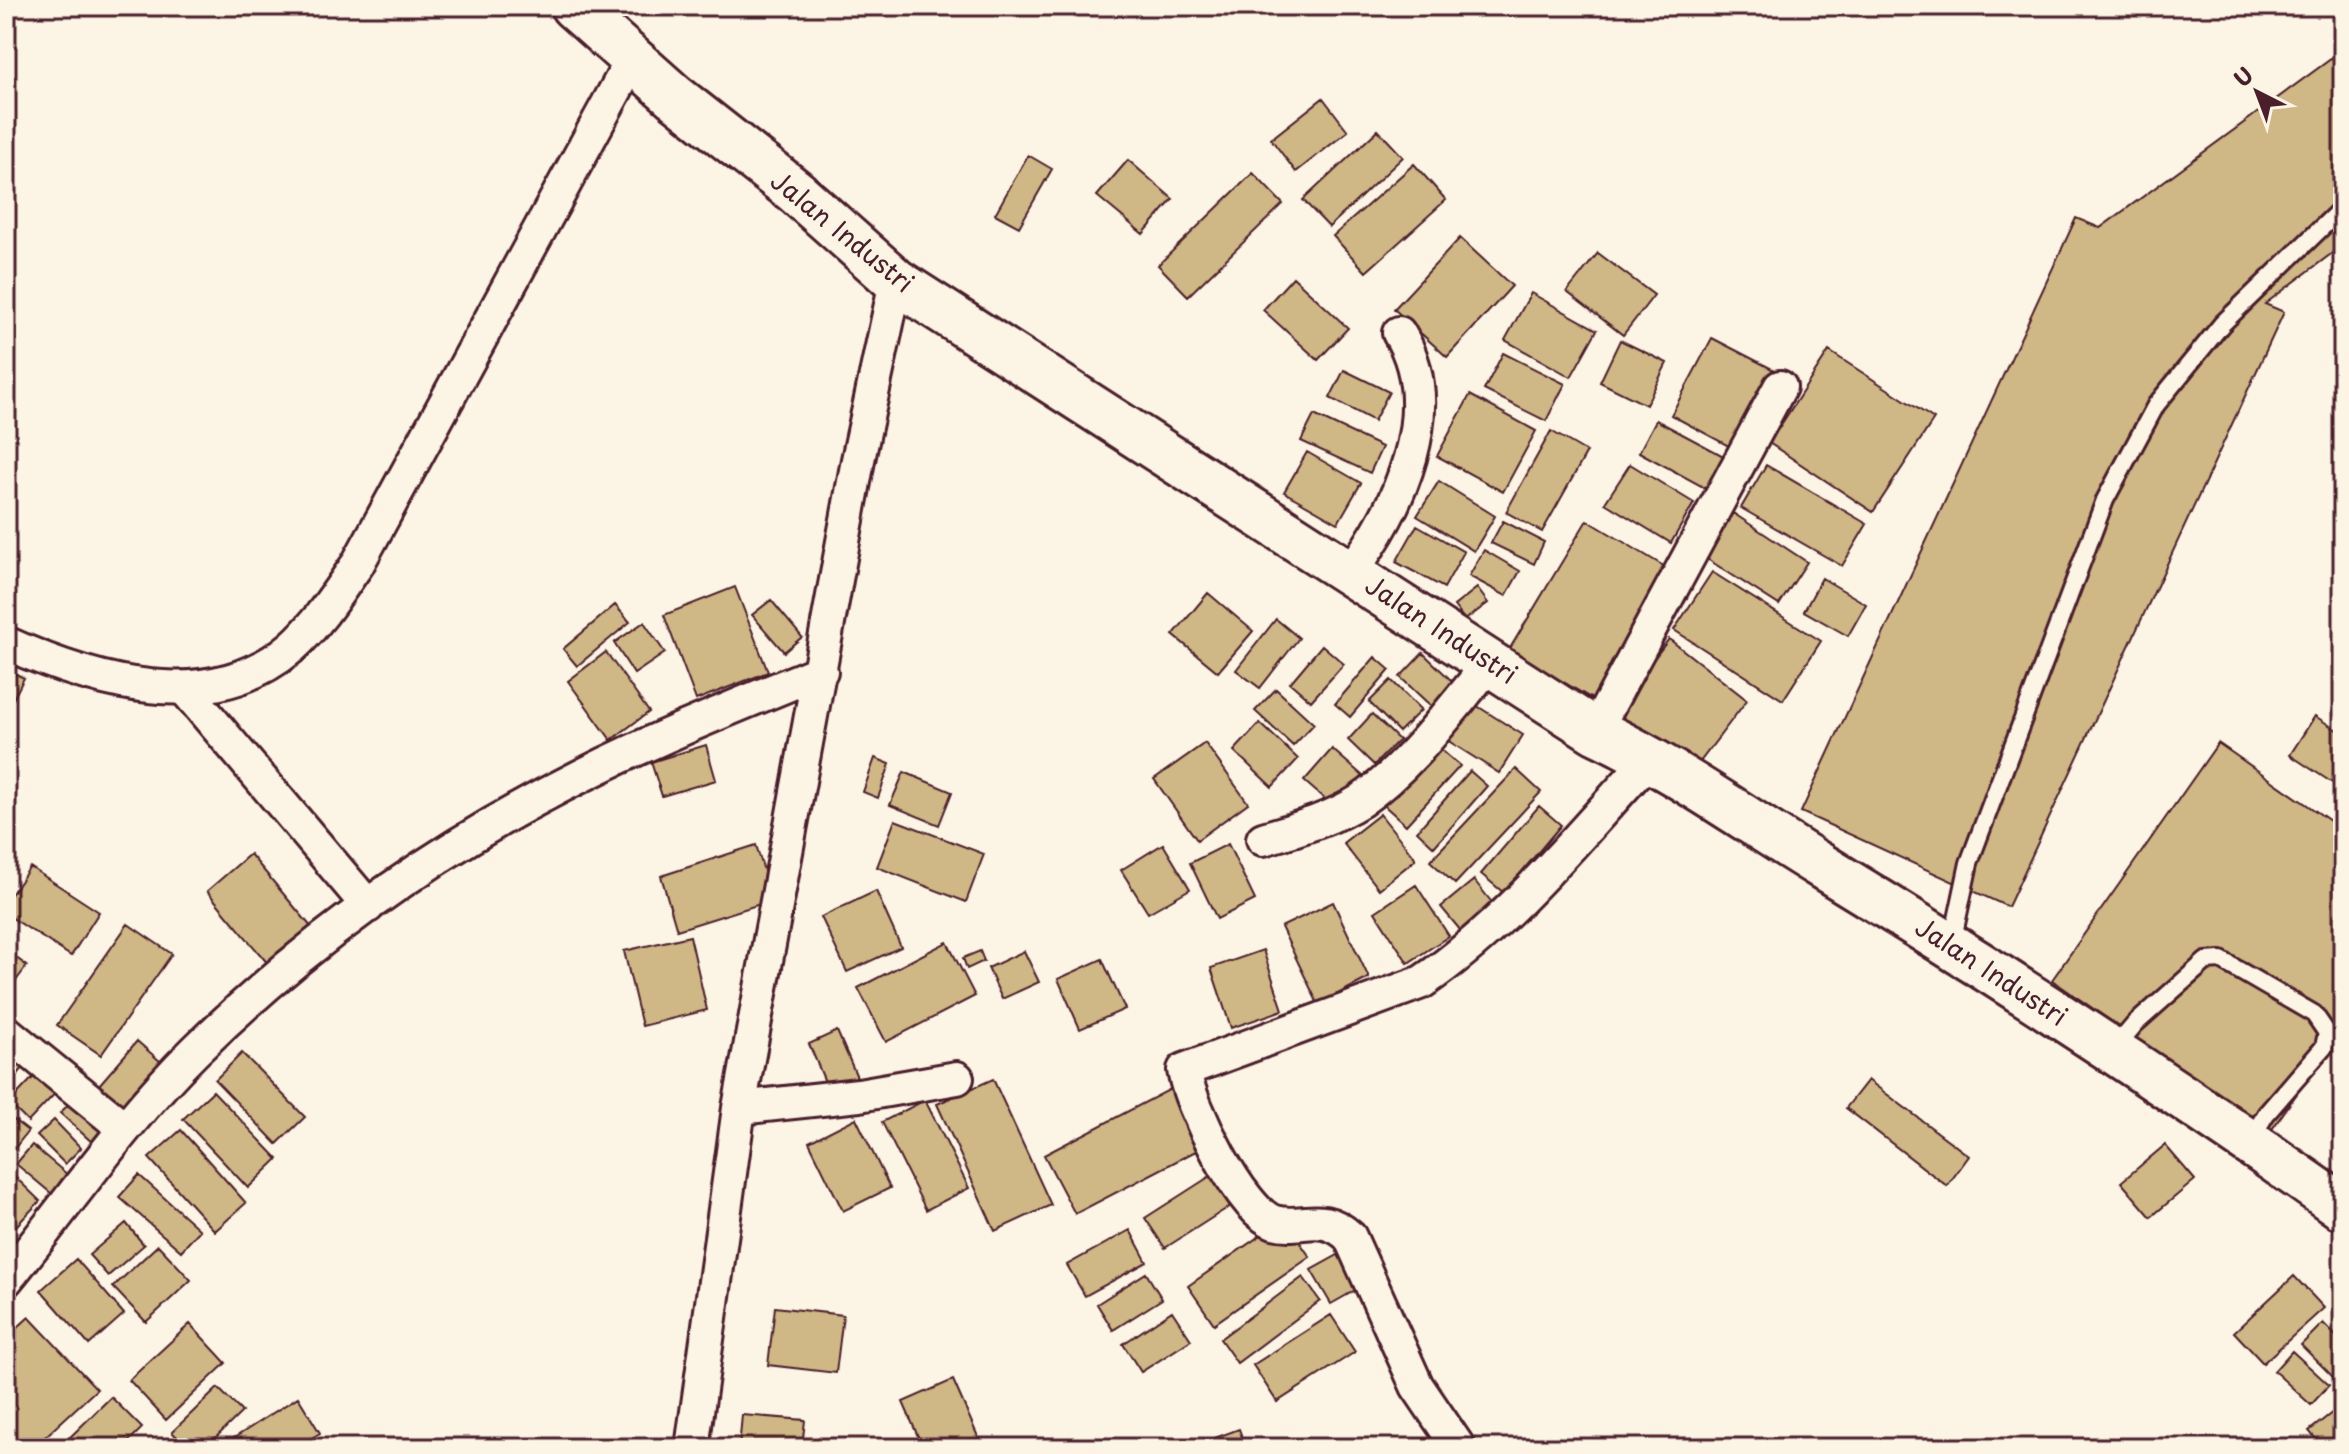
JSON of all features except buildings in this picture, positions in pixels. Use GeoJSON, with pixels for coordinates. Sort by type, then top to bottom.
{"type":"FeatureCollection","features":[{"type":"Feature","properties":{"kind":"main road","name":"Jalan Industri"},"geometry":{"type":"LineString","coordinates":[[573,6],[674,96],[796,192],[896,281],[1351,571],[1595,731],[1651,757],[1951,945],[2249,1141],[2343,1208]]}},
{"type":"Feature","properties":{"kind":"street"},"geometry":{"type":"LineString","coordinates":[[6,643],[83,672],[145,686],[185,689],[226,682],[258,668],[290,648],[320,617],[357,565],[633,58]]}},
{"type":"Feature","properties":{"kind":"street"},"geometry":{"type":"LineString","coordinates":[[692,1448],[739,1108],[858,460],[896,281]]}},
{"type":"Feature","properties":{"kind":"street"},"geometry":{"type":"LineString","coordinates":[[1351,571],[1375,541],[1398,500],[1410,458],[1415,382],[1408,347],[1399,333]]}},
{"type":"Feature","properties":{"kind":"street"},"geometry":{"type":"LineString","coordinates":[[1595,731],[1780,387]]}},
{"type":"Feature","properties":{"kind":"street"},"geometry":{"type":"LineString","coordinates":[[1263,839],[1315,823],[1361,800],[1421,742],[1491,662]]}},
{"type":"Feature","properties":{"kind":"street"},"geometry":{"type":"LineString","coordinates":[[6,1280],[124,1128],[193,1053],[272,978],[368,906],[478,832],[583,775],[678,730],[821,671]]}},
{"type":"Feature","properties":{"kind":"street"},"geometry":{"type":"LineString","coordinates":[[185,689],[368,906]]}},
{"type":"Feature","properties":{"kind":"street"},"geometry":{"type":"LineString","coordinates":[[1459,1448],[1417,1386],[1350,1237],[1332,1224],[1275,1222],[1254,1211],[1196,1116],[1187,1092],[1184,1070],[1422,982],[1454,960],[1517,902],[1651,757]]}},
{"type":"Feature","properties":{"kind":"street"},"geometry":{"type":"LineString","coordinates":[[6,1032],[124,1128]]}},
{"type":"Feature","properties":{"kind":"street"},"geometry":{"type":"LineString","coordinates":[[739,1108],[859,1095],[957,1078]]}},
{"type":"Feature","properties":{"kind":"lane"},"geometry":{"type":"LineString","coordinates":[[1951,945],[1969,863],[2112,487],[2156,405],[2222,324],[2343,207]]}},
{"type":"Feature","properties":{"kind":"lane"},"geometry":{"type":"LineString","coordinates":[[2112,1052],[2135,1024],[2206,961],[2221,960],[2314,1014],[2327,1033],[2324,1047],[2266,1114],[2249,1141]]}}]}
